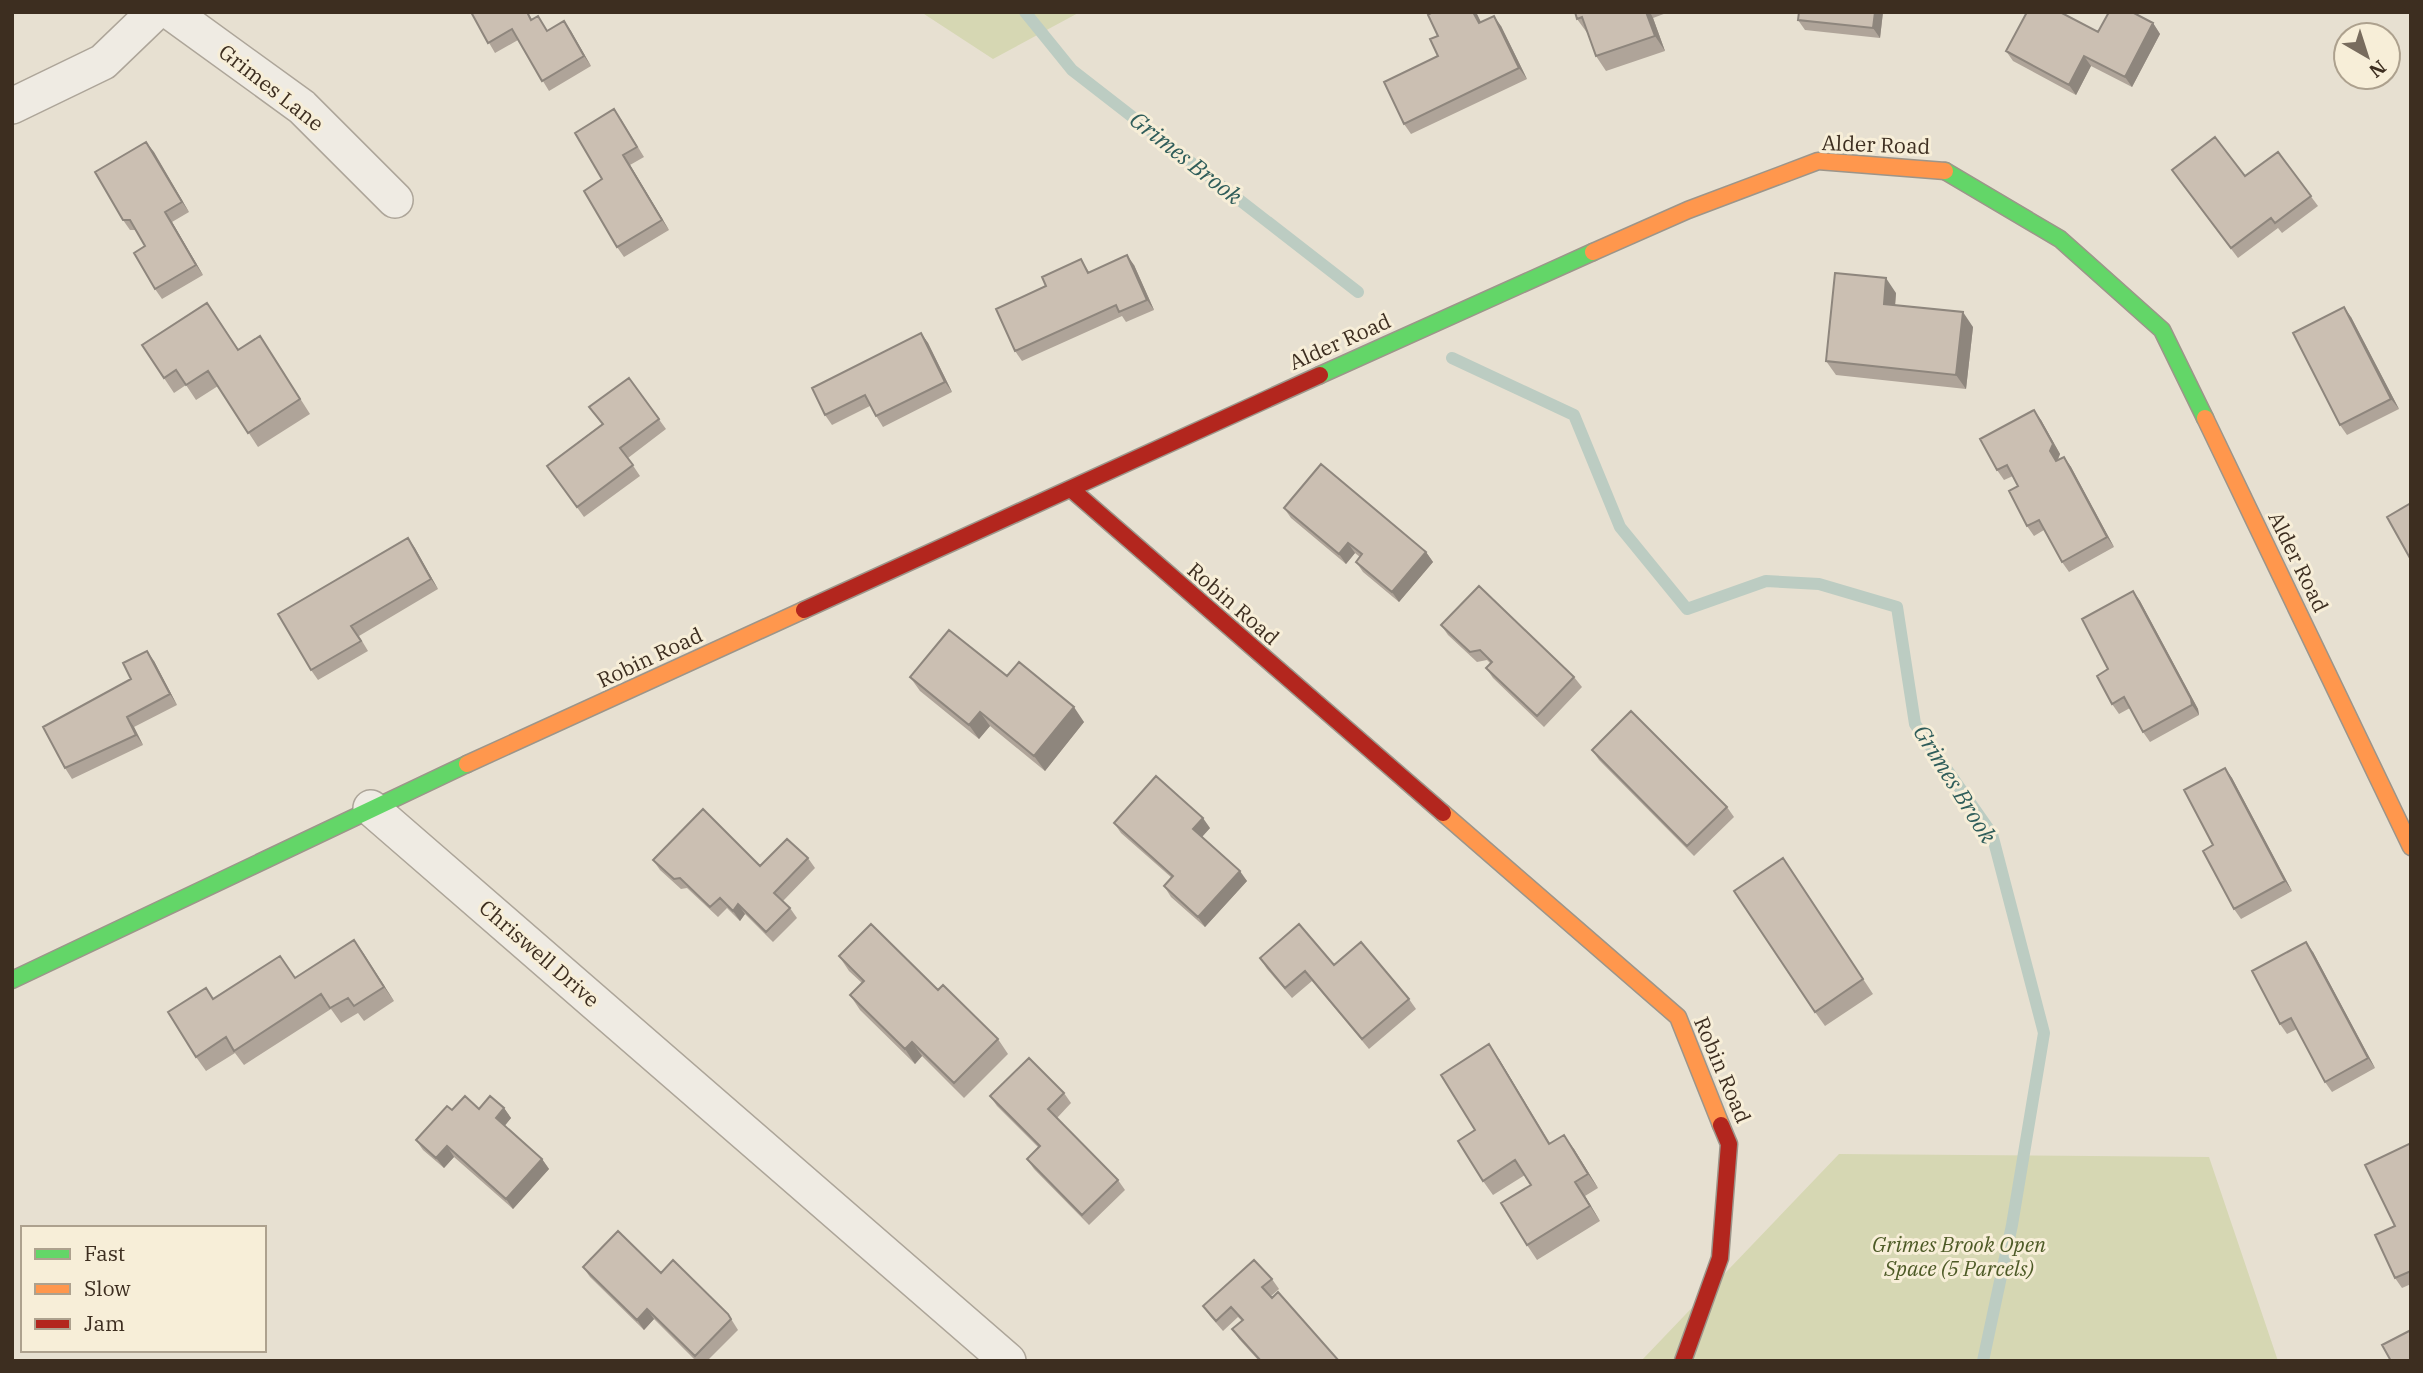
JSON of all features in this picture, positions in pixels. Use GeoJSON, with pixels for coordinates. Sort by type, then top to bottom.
{"type":"FeatureCollection","features":[{"type":"Feature","properties":{"kind":"street"},"geometry":{"type":"LineString","coordinates":[[12,106],[103,62],[155,12]]}},
{"type":"Feature","properties":{"kind":"street","name":"Grimes Lane"},"geometry":{"type":"LineString","coordinates":[[171,12],[302,107],[395,200]]}},
{"type":"Feature","properties":{"kind":"street","name":"Alder Road"},"geometry":{"type":"LineString","coordinates":[[1071,489],[1688,210],[1818,160],[1940,168],[2060,239],[2162,330],[2411,846]]}},
{"type":"Feature","properties":{"kind":"street","name":"Robin Road"},"geometry":{"type":"LineString","coordinates":[[371,808],[1071,489],[1678,1017],[1730,1144],[1720,1258],[1683,1361]]}},
{"type":"Feature","properties":{"kind":"street"},"geometry":{"type":"LineString","coordinates":[[12,980],[371,808]]}},
{"type":"Feature","properties":{"kind":"street","name":"Chriswell Drive"},"geometry":{"type":"LineString","coordinates":[[371,808],[1008,1361]]}},
{"type":"Feature","properties":{"kind":"green space"},"geometry":{"type":"Polygon","coordinates":[[[921,12],[1080,12],[993,59],[921,12]]]}},
{"type":"Feature","properties":{"kind":"green space","name":"Grimes Brook Open Space (5 Parcels)"},"geometry":{"type":"Polygon","coordinates":[[[1839,1154],[2209,1157],[2278,1361],[1641,1361],[1839,1154]]]}},
{"type":"Feature","properties":{"kind":"building"},"geometry":{"type":"Polygon","coordinates":[[[471,12],[527,12],[531,20],[538,16],[547,31],[564,21],[584,56],[542,81],[512,29],[488,43],[471,12]]]}},
{"type":"Feature","properties":{"kind":"building"},"geometry":{"type":"Polygon","coordinates":[[[1433,12],[1473,12],[1479,23],[1494,16],[1519,68],[1404,124],[1384,82],[1438,56],[1430,39],[1438,36],[1428,15],[1433,12]]]}},
{"type":"Feature","properties":{"kind":"building"},"geometry":{"type":"Polygon","coordinates":[[[1575,12],[1646,12],[1655,36],[1596,56],[1582,17],[1577,19],[1575,12]]]}},
{"type":"Feature","properties":{"kind":"building"},"geometry":{"type":"Polygon","coordinates":[[[1799,12],[1875,12],[1873,28],[1798,20],[1799,12]]]}},
{"type":"Feature","properties":{"kind":"building"},"geometry":{"type":"Polygon","coordinates":[[[2027,12],[2060,12],[2098,32],[2109,12],[2132,12],[2153,23],[2125,77],[2084,56],[2069,85],[2006,51],[2027,12]]]}},
{"type":"Feature","properties":{"kind":"building"},"geometry":{"type":"Polygon","coordinates":[[[614,109],[637,147],[623,155],[662,220],[617,247],[584,191],[602,179],[575,133],[614,109]]]}},
{"type":"Feature","properties":{"kind":"building"},"geometry":{"type":"Polygon","coordinates":[[[2215,137],[2245,176],[2278,152],[2311,196],[2275,223],[2271,218],[2231,248],[2172,170],[2215,137]]]}},
{"type":"Feature","properties":{"kind":"building"},"geometry":{"type":"Polygon","coordinates":[[[146,142],[182,202],[165,212],[196,265],[155,289],[134,253],[145,246],[130,220],[123,220],[95,172],[146,142]]]}},
{"type":"Feature","properties":{"kind":"building"},"geometry":{"type":"Polygon","coordinates":[[[1127,255],[1147,300],[1119,312],[1116,305],[1015,351],[996,309],[1046,286],[1042,277],[1081,259],[1088,273],[1127,255]]]}},
{"type":"Feature","properties":{"kind":"building"},"geometry":{"type":"Polygon","coordinates":[[[1835,273],[1886,278],[1884,304],[1963,312],[1956,375],[1826,361],[1835,273]]]}},
{"type":"Feature","properties":{"kind":"building"},"geometry":{"type":"Polygon","coordinates":[[[207,303],[238,350],[260,336],[300,399],[248,433],[208,371],[186,385],[176,370],[164,378],[142,345],[207,303]]]}},
{"type":"Feature","properties":{"kind":"building"},"geometry":{"type":"Polygon","coordinates":[[[2344,307],[2391,399],[2340,425],[2293,333],[2344,307]]]}},
{"type":"Feature","properties":{"kind":"building"},"geometry":{"type":"Polygon","coordinates":[[[921,333],[945,382],[876,416],[865,395],[825,415],[812,388],[921,333]]]}},
{"type":"Feature","properties":{"kind":"building"},"geometry":{"type":"Polygon","coordinates":[[[629,378],[659,419],[620,448],[633,465],[577,507],[547,466],[603,424],[589,407],[629,378]]]}},
{"type":"Feature","properties":{"kind":"building"},"geometry":{"type":"Polygon","coordinates":[[[2034,410],[2053,444],[2050,451],[2056,461],[2064,457],[2107,537],[2062,562],[2039,520],[2027,526],[2009,491],[2018,486],[2007,465],[1997,470],[1980,439],[2034,410]]]}},
{"type":"Feature","properties":{"kind":"building"},"geometry":{"type":"Polygon","coordinates":[[[1321,464],[1426,552],[1392,592],[1356,562],[1362,554],[1348,543],[1339,554],[1284,508],[1321,464]]]}},
{"type":"Feature","properties":{"kind":"building"},"geometry":{"type":"Polygon","coordinates":[[[2411,503],[2411,560],[2387,517],[2411,503]]]}},
{"type":"Feature","properties":{"kind":"building"},"geometry":{"type":"Polygon","coordinates":[[[408,538],[431,579],[351,626],[361,641],[311,670],[278,614],[408,538]]]}},
{"type":"Feature","properties":{"kind":"building"},"geometry":{"type":"Polygon","coordinates":[[[1479,586],[1574,677],[1537,716],[1486,668],[1492,662],[1480,650],[1470,652],[1441,625],[1479,586]]]}},
{"type":"Feature","properties":{"kind":"building"},"geometry":{"type":"Polygon","coordinates":[[[2133,591],[2192,705],[2143,732],[2124,697],[2112,704],[2097,676],[2108,669],[2082,619],[2133,591]]]}},
{"type":"Feature","properties":{"kind":"building"},"geometry":{"type":"Polygon","coordinates":[[[949,630],[1007,676],[1019,662],[1074,707],[1034,756],[980,712],[969,725],[910,677],[949,630]]]}},
{"type":"Feature","properties":{"kind":"building"},"geometry":{"type":"Polygon","coordinates":[[[147,651],[170,694],[127,717],[136,735],[65,768],[43,727],[131,679],[123,663],[147,651]]]}},
{"type":"Feature","properties":{"kind":"building"},"geometry":{"type":"Polygon","coordinates":[[[1631,711],[1727,807],[1687,846],[1592,750],[1631,711]]]}},
{"type":"Feature","properties":{"kind":"building"},"geometry":{"type":"Polygon","coordinates":[[[2225,768],[2285,881],[2234,909],[2203,851],[2213,845],[2184,790],[2225,768]]]}},
{"type":"Feature","properties":{"kind":"building"},"geometry":{"type":"Polygon","coordinates":[[[1156,776],[1203,818],[1193,829],[1240,871],[1198,917],[1164,886],[1173,876],[1114,823],[1156,776]]]}},
{"type":"Feature","properties":{"kind":"building"},"geometry":{"type":"Polygon","coordinates":[[[703,809],[760,866],[787,839],[808,858],[774,893],[790,908],[766,932],[738,904],[733,911],[720,898],[710,907],[680,878],[674,879],[653,860],[703,809]]]}},
{"type":"Feature","properties":{"kind":"building"},"geometry":{"type":"Polygon","coordinates":[[[1783,858],[1863,979],[1815,1012],[1734,891],[1783,858]]]}},
{"type":"Feature","properties":{"kind":"building"},"geometry":{"type":"Polygon","coordinates":[[[871,924],[938,990],[943,985],[998,1039],[954,1083],[912,1042],[905,1049],[850,995],[864,981],[839,956],[871,924]]]}},
{"type":"Feature","properties":{"kind":"building"},"geometry":{"type":"Polygon","coordinates":[[[1299,924],[1334,965],[1361,942],[1409,999],[1362,1039],[1305,971],[1285,988],[1260,958],[1299,924]]]}},
{"type":"Feature","properties":{"kind":"building"},"geometry":{"type":"Polygon","coordinates":[[[354,940],[384,987],[354,1006],[348,998],[330,1008],[321,994],[234,1051],[226,1037],[196,1057],[168,1012],[206,988],[213,999],[280,956],[295,978],[354,940]]]}},
{"type":"Feature","properties":{"kind":"building"},"geometry":{"type":"Polygon","coordinates":[[[2306,942],[2368,1058],[2325,1082],[2291,1018],[2280,1024],[2252,971],[2306,942]]]}},
{"type":"Feature","properties":{"kind":"building"},"geometry":{"type":"Polygon","coordinates":[[[1489,1044],[1549,1144],[1564,1135],[1588,1174],[1575,1182],[1590,1206],[1527,1245],[1501,1203],[1531,1185],[1515,1160],[1483,1181],[1458,1141],[1475,1130],[1441,1075],[1489,1044]]]}},
{"type":"Feature","properties":{"kind":"building"},"geometry":{"type":"Polygon","coordinates":[[[1029,1058],[1064,1093],[1048,1109],[1118,1180],[1082,1215],[1027,1159],[1040,1146],[990,1096],[1029,1058]]]}},
{"type":"Feature","properties":{"kind":"building"},"geometry":{"type":"Polygon","coordinates":[[[465,1096],[479,1109],[490,1096],[504,1108],[496,1118],[542,1159],[506,1199],[447,1146],[436,1158],[416,1140],[447,1106],[452,1110],[465,1096]]]}},
{"type":"Feature","properties":{"kind":"building"},"geometry":{"type":"Polygon","coordinates":[[[2411,1143],[2411,1271],[2395,1278],[2375,1235],[2395,1226],[2365,1165],[2411,1143]]]}},
{"type":"Feature","properties":{"kind":"building"},"geometry":{"type":"Polygon","coordinates":[[[618,1231],[661,1273],[673,1260],[728,1314],[731,1319],[695,1356],[647,1309],[637,1320],[583,1267],[618,1231]]]}},
{"type":"Feature","properties":{"kind":"building"},"geometry":{"type":"Polygon","coordinates":[[[1254,1260],[1272,1279],[1262,1287],[1272,1298],[1278,1292],[1339,1361],[1261,1361],[1232,1329],[1243,1320],[1231,1307],[1216,1321],[1203,1306],[1254,1260]]]}},
{"type":"Feature","properties":{"kind":"building"},"geometry":{"type":"Polygon","coordinates":[[[2411,1330],[2411,1361],[2391,1361],[2382,1345],[2411,1330]]]}},
{"type":"Feature","properties":{"kind":"waterway","name":"Grimes Brook"},"geometry":{"type":"LineString","coordinates":[[1025,12],[1072,70],[1358,292]]}},
{"type":"Feature","properties":{"kind":"waterway","name":"Grimes Brook"},"geometry":{"type":"LineString","coordinates":[[1452,358],[1574,415],[1620,527],[1687,609],[1766,581],[1819,584],[1897,607],[1915,724],[1992,834],[2044,1033],[2012,1225],[1983,1361]]}},
{"type":"Feature","properties":{"kind":"traffic: fast"},"geometry":{"type":"LineString","coordinates":[[1945,171],[2060,239],[2162,330],[2205,418]]}},
{"type":"Feature","properties":{"kind":"traffic: fast"},"geometry":{"type":"LineString","coordinates":[[1320,375],[1593,252]]}},
{"type":"Feature","properties":{"kind":"traffic: fast"},"geometry":{"type":"LineString","coordinates":[[12,980],[467,764]]}},
{"type":"Feature","properties":{"kind":"traffic: slow"},"geometry":{"type":"LineString","coordinates":[[1593,252],[1688,210],[1818,161],[1945,171]]}},
{"type":"Feature","properties":{"kind":"traffic: slow"},"geometry":{"type":"LineString","coordinates":[[2205,418],[2411,847]]}},
{"type":"Feature","properties":{"kind":"traffic: slow"},"geometry":{"type":"LineString","coordinates":[[467,764],[804,610]]}},
{"type":"Feature","properties":{"kind":"traffic: slow"},"geometry":{"type":"LineString","coordinates":[[1443,813],[1678,1017],[1721,1125]]}},
{"type":"Feature","properties":{"kind":"traffic: jam"},"geometry":{"type":"LineString","coordinates":[[804,610],[1320,375]]}},
{"type":"Feature","properties":{"kind":"traffic: jam"},"geometry":{"type":"LineString","coordinates":[[1071,489],[1443,813]]}},
{"type":"Feature","properties":{"kind":"traffic: jam"},"geometry":{"type":"LineString","coordinates":[[1683,1361],[1720,1258],[1729,1144],[1721,1125]]}}]}
